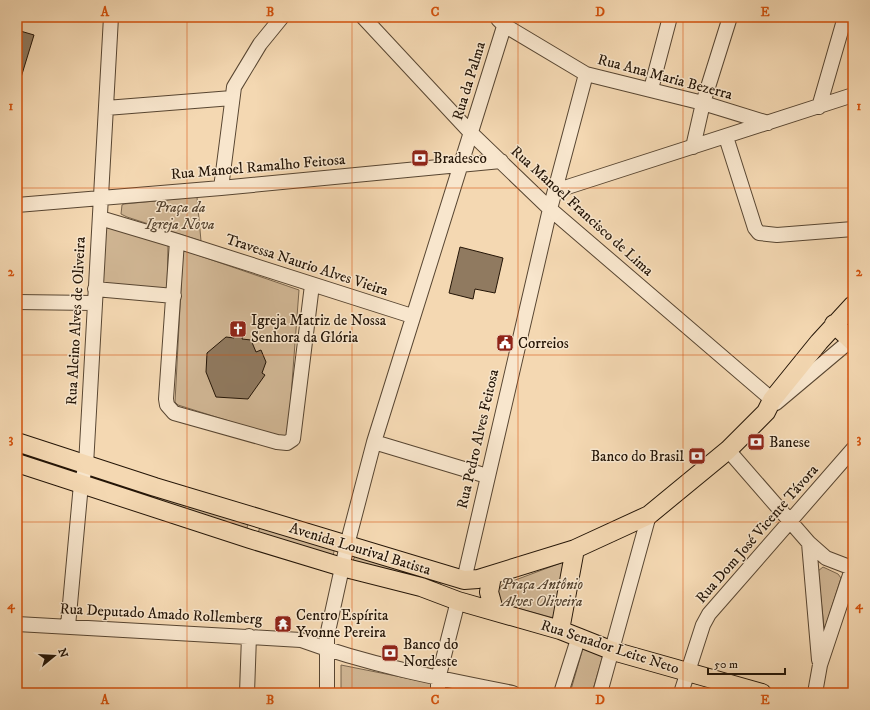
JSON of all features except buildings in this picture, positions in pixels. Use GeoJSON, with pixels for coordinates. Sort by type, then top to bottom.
{"type":"FeatureCollection","features":[{"type":"Feature","properties":{"kind":"main road"},"geometry":{"type":"LineString","coordinates":[[464,580],[492,576],[575,549],[649,516],[728,450],[771,405],[834,324],[853,305]]}},
{"type":"Feature","properties":{"kind":"main road"},"geometry":{"type":"LineString","coordinates":[[834,324],[852,341]]}},
{"type":"Feature","properties":{"kind":"main road","name":"Avenida Lourival Batista"},"geometry":{"type":"LineString","coordinates":[[17,442],[155,487],[464,580]]}},
{"type":"Feature","properties":{"kind":"main road","name":"Avenida Lourival Batista"},"geometry":{"type":"LineString","coordinates":[[17,463],[250,539],[342,567],[420,587],[458,601]]}},
{"type":"Feature","properties":{"kind":"main road"},"geometry":{"type":"LineString","coordinates":[[560,630],[575,549]]}},
{"type":"Feature","properties":{"kind":"main road"},"geometry":{"type":"LineString","coordinates":[[492,576],[490,592],[494,610]]}},
{"type":"Feature","properties":{"kind":"main road","name":"Rua Senador Leite Neto"},"geometry":{"type":"LineString","coordinates":[[458,601],[560,630],[613,651],[762,693]]}},
{"type":"Feature","properties":{"kind":"street","name":"Rua Alcino Alves de Oliveira"},"geometry":{"type":"LineString","coordinates":[[68,626],[80,484],[86,465],[94,296],[100,218],[111,17]]}},
{"type":"Feature","properties":{"kind":"street"},"geometry":{"type":"LineString","coordinates":[[221,188],[232,98],[240,74],[266,35],[282,17]]}},
{"type":"Feature","properties":{"kind":"street","name":"Rua Manoel Francisco de Lima"},"geometry":{"type":"LineString","coordinates":[[363,17],[472,133],[550,209],[771,405]]}},
{"type":"Feature","properties":{"kind":"street"},"geometry":{"type":"LineString","coordinates":[[651,89],[670,17]]}},
{"type":"Feature","properties":{"kind":"street"},"geometry":{"type":"LineString","coordinates":[[693,147],[703,103],[730,17]]}},
{"type":"Feature","properties":{"kind":"street"},"geometry":{"type":"LineString","coordinates":[[819,107],[845,17]]}},
{"type":"Feature","properties":{"kind":"street","name":"Rua da Palma"},"geometry":{"type":"LineString","coordinates":[[327,693],[326,649],[347,545],[374,442],[412,316],[472,133],[503,20]]}},
{"type":"Feature","properties":{"kind":"street","name":"Rua Ana Maria Bezerra"},"geometry":{"type":"LineString","coordinates":[[503,20],[586,74],[703,103],[768,123]]}},
{"type":"Feature","properties":{"kind":"street","name":"Rua Pedro Alves Feitosa"},"geometry":{"type":"LineString","coordinates":[[464,580],[550,209],[586,74]]}},
{"type":"Feature","properties":{"kind":"street"},"geometry":{"type":"LineString","coordinates":[[555,191],[853,95]]}},
{"type":"Feature","properties":{"kind":"street"},"geometry":{"type":"LineString","coordinates":[[106,108],[232,98]]}},
{"type":"Feature","properties":{"kind":"street"},"geometry":{"type":"LineString","coordinates":[[726,137],[755,228],[759,233],[777,235],[853,229]]}},
{"type":"Feature","properties":{"kind":"street","name":"Rua Manoel Ramalho Feitosa"},"geometry":{"type":"LineString","coordinates":[[17,205],[221,188],[501,161]]}},
{"type":"Feature","properties":{"kind":"street","name":"Travessa Naurio Alves Vieira"},"geometry":{"type":"LineString","coordinates":[[100,218],[412,316]]}},
{"type":"Feature","properties":{"kind":"street"},"geometry":{"type":"LineString","coordinates":[[177,241],[166,399],[167,405],[174,413],[287,443],[293,439],[312,285]]}},
{"type":"Feature","properties":{"kind":"street"},"geometry":{"type":"LineString","coordinates":[[17,302],[94,296],[174,296]]}},
{"type":"Feature","properties":{"kind":"street"},"geometry":{"type":"LineString","coordinates":[[771,405],[852,341]]}},
{"type":"Feature","properties":{"kind":"street"},"geometry":{"type":"LineString","coordinates":[[374,442],[487,476]]}},
{"type":"Feature","properties":{"kind":"street"},"geometry":{"type":"LineString","coordinates":[[728,450],[790,519],[809,543],[826,558],[852,567],[820,665],[815,693]]}},
{"type":"Feature","properties":{"kind":"street","name":"Rua Dom José Vicente Távora"},"geometry":{"type":"LineString","coordinates":[[681,693],[709,614],[790,519],[853,450]]}},
{"type":"Feature","properties":{"kind":"street"},"geometry":{"type":"LineString","coordinates":[[149,506],[155,487]]}},
{"type":"Feature","properties":{"kind":"street"},"geometry":{"type":"LineString","coordinates":[[600,693],[613,651],[649,516]]}},
{"type":"Feature","properties":{"kind":"street"},"geometry":{"type":"LineString","coordinates":[[250,539],[256,518]]}},
{"type":"Feature","properties":{"kind":"street"},"geometry":{"type":"LineString","coordinates":[[809,543],[820,665]]}},
{"type":"Feature","properties":{"kind":"street"},"geometry":{"type":"LineString","coordinates":[[438,693],[438,679],[458,601]]}},
{"type":"Feature","properties":{"kind":"street","name":"Rua Deputado Amado Rollemberg"},"geometry":{"type":"LineString","coordinates":[[17,624],[301,640],[326,649],[438,679],[513,693]]}},
{"type":"Feature","properties":{"kind":"street"},"geometry":{"type":"LineString","coordinates":[[247,693],[249,636]]}},
{"type":"Feature","properties":{"kind":"street"},"geometry":{"type":"LineString","coordinates":[[561,693],[578,636]]}},
{"type":"Feature","properties":{"kind":"green space","name":"Praça da Igreja Nova"},"geometry":{"type":"Polygon","coordinates":[[[197,197],[201,241],[121,214],[122,205],[124,204],[197,197]]]}},
{"type":"Feature","properties":{"kind":"green space"},"geometry":{"type":"Polygon","coordinates":[[[104,223],[168,244],[167,291],[101,286],[104,223]]]}},
{"type":"Feature","properties":{"kind":"green space"},"geometry":{"type":"Polygon","coordinates":[[[183,250],[299,290],[288,436],[286,439],[178,405],[175,402],[183,250]]]}},
{"type":"Feature","properties":{"kind":"green space"},"geometry":{"type":"Polygon","coordinates":[[[91,472],[146,489],[144,499],[88,482],[91,472]]]}},
{"type":"Feature","properties":{"kind":"green space"},"geometry":{"type":"Polygon","coordinates":[[[159,494],[249,520],[246,532],[156,503],[159,494]]]}},
{"type":"Feature","properties":{"kind":"green space"},"geometry":{"type":"Polygon","coordinates":[[[261,524],[335,547],[333,556],[258,533],[261,524]]]}},
{"type":"Feature","properties":{"kind":"green space"},"geometry":{"type":"Polygon","coordinates":[[[356,553],[442,580],[438,591],[353,561],[356,553]]]}},
{"type":"Feature","properties":{"kind":"green space","name":"Praça Antônio Alves Oliveira"},"geometry":{"type":"Polygon","coordinates":[[[566,561],[554,618],[499,603],[498,590],[502,585],[566,561]]]}},
{"type":"Feature","properties":{"kind":"green space"},"geometry":{"type":"Polygon","coordinates":[[[823,567],[838,574],[841,578],[826,625],[824,627],[818,571],[823,567]]]}},
{"type":"Feature","properties":{"kind":"green space"},"geometry":{"type":"Polygon","coordinates":[[[583,648],[603,655],[592,693],[570,693],[583,648]]]}},
{"type":"Feature","properties":{"kind":"green space"},"geometry":{"type":"Polygon","coordinates":[[[341,665],[431,683],[430,693],[341,693],[341,665]]]}},
{"type":"Feature","properties":{"kind":"place","name":"Bradesco"},"geometry":{"type":"Point","coordinates":[420,158]}},
{"type":"Feature","properties":{"kind":"place","name":"Igreja Matriz de Nossa Senhora da Glória"},"geometry":{"type":"Point","coordinates":[238,329]}},
{"type":"Feature","properties":{"kind":"place","name":"Correios"},"geometry":{"type":"Point","coordinates":[505,343]}},
{"type":"Feature","properties":{"kind":"place","name":"Banese"},"geometry":{"type":"Point","coordinates":[756,442]}},
{"type":"Feature","properties":{"kind":"place","name":"Banco do Brasil"},"geometry":{"type":"Point","coordinates":[697,456]}},
{"type":"Feature","properties":{"kind":"place","name":"Centro Espírita Yvonne Pereira"},"geometry":{"type":"Point","coordinates":[283,624]}},
{"type":"Feature","properties":{"kind":"place","name":"Banco do Nordeste"},"geometry":{"type":"Point","coordinates":[390,653]}}]}
